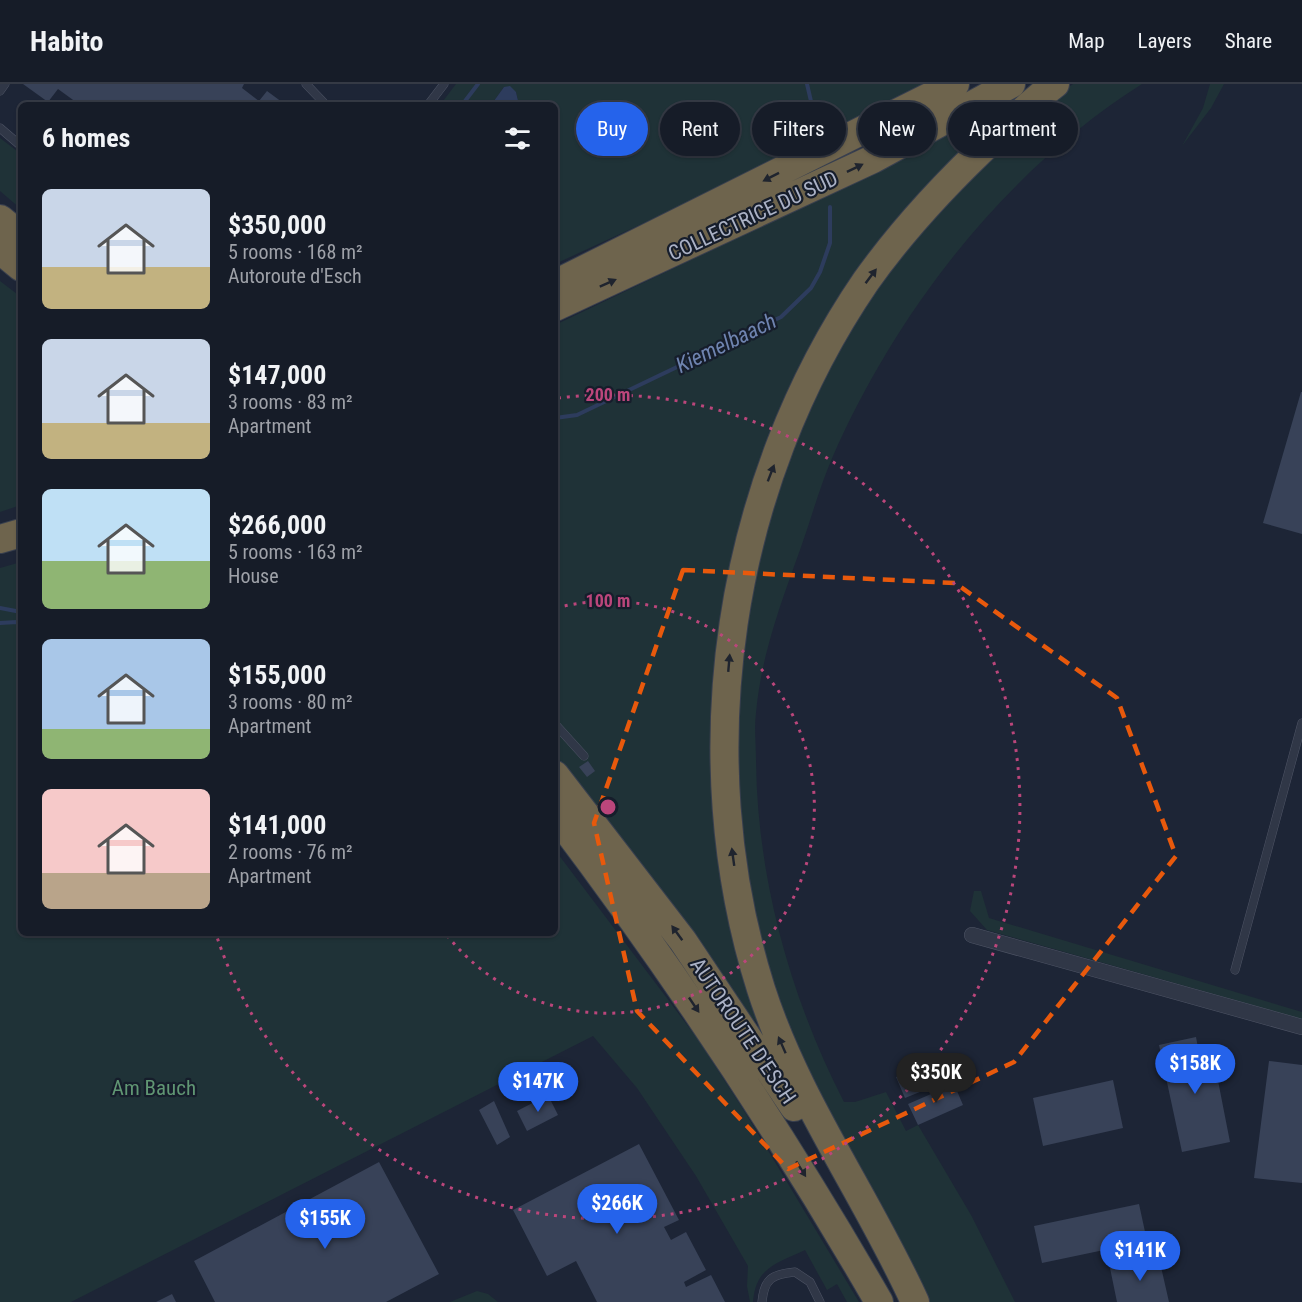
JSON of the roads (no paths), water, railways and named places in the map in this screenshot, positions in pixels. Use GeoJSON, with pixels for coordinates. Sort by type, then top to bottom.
{"type":"FeatureCollection","features":[{"type":"Feature","properties":{"kind":"highway","name":"COLLECTRICE DU SUD"},"geometry":{"type":"LineString","coordinates":[[700,213],[955,84]]}},
{"type":"Feature","properties":{"kind":"highway","name":"COLLECTRICE DU SUD"},"geometry":{"type":"LineString","coordinates":[[558,306],[873,159],[1011,84]]}},
{"type":"Feature","properties":{"kind":"highway"},"geometry":{"type":"LineString","coordinates":[[915,1302],[900,1269],[813,1113],[774,1028],[748,944],[733,864],[725,794],[724,724],[731,645],[743,568],[768,479],[801,398],[840,325],[866,282],[958,171],[1055,84]]}},
{"type":"Feature","properties":{"kind":"highway"},"geometry":{"type":"LineString","coordinates":[[558,276],[700,213]]}},
{"type":"Feature","properties":{"kind":"highway"},"geometry":{"type":"LineString","coordinates":[[558,283],[700,213]]}},
{"type":"Feature","properties":{"kind":"highway"},"geometry":{"type":"LineString","coordinates":[[12,234],[18,256]]}},
{"type":"Feature","properties":{"kind":"highway"},"geometry":{"type":"LineString","coordinates":[[0,272],[18,286]]}},
{"type":"Feature","properties":{"kind":"highway"},"geometry":{"type":"LineString","coordinates":[[0,522],[18,517]]}},
{"type":"Feature","properties":{"kind":"highway"},"geometry":{"type":"LineString","coordinates":[[0,540],[18,534]]}},
{"type":"Feature","properties":{"kind":"highway"},"geometry":{"type":"LineString","coordinates":[[0,559],[18,554]]}},
{"type":"Feature","properties":{"kind":"highway","name":"AUTOROUTE D'ESCH"},"geometry":{"type":"LineString","coordinates":[[558,779],[632,872],[735,1015],[788,1098],[910,1302]]}},
{"type":"Feature","properties":{"kind":"highway","name":"AUTOROUTE D'ESCH"},"geometry":{"type":"LineString","coordinates":[[558,818],[659,954],[759,1101],[879,1302]]}},
{"type":"Feature","properties":{"kind":"highway"},"geometry":{"type":"LineString","coordinates":[[558,828],[599,873]]}},
{"type":"Feature","properties":{"kind":"street"},"geometry":{"type":"LineString","coordinates":[[972,934],[1302,1027]]}},
{"type":"Feature","properties":{"kind":"lane"},"geometry":{"type":"LineString","coordinates":[[0,91],[5,84]]}},
{"type":"Feature","properties":{"kind":"lane"},"geometry":{"type":"LineString","coordinates":[[306,84],[323,102]]}},
{"type":"Feature","properties":{"kind":"lane"},"geometry":{"type":"LineString","coordinates":[[430,102],[444,84]]}},
{"type":"Feature","properties":{"kind":"lane"},"geometry":{"type":"LineString","coordinates":[[0,128],[18,143]]}},
{"type":"Feature","properties":{"kind":"lane"},"geometry":{"type":"LineString","coordinates":[[1235,970],[1302,723]]}},
{"type":"Feature","properties":{"kind":"lane"},"geometry":{"type":"LineString","coordinates":[[558,727],[584,756]]}},
{"type":"Feature","properties":{"kind":"lane"},"geometry":{"type":"LineString","coordinates":[[762,1302],[764,1287],[777,1274],[795,1272],[810,1282],[820,1302]]}},
{"type":"Feature","properties":{"kind":"water"},"geometry":{"type":"Polygon","coordinates":[[[510,86],[516,92],[518,102],[493,102],[504,87],[510,86]]]}},
{"type":"Feature","properties":{"kind":"waterway","name":"Kiemelbaach"},"geometry":{"type":"LineString","coordinates":[[464,102],[478,84]]}},
{"type":"Feature","properties":{"kind":"waterway","name":"Kiemelbaach"},"geometry":{"type":"LineString","coordinates":[[807,84],[811,102]]}},
{"type":"Feature","properties":{"kind":"waterway","name":"Kiemelbaach"},"geometry":{"type":"LineString","coordinates":[[558,418],[577,415],[781,317],[811,288],[820,272],[830,243],[830,207]]}},
{"type":"Feature","properties":{"kind":"waterway","name":"Kiemelbaach"},"geometry":{"type":"LineString","coordinates":[[0,608],[18,611]]}},
{"type":"Feature","properties":{"kind":"waterway"},"geometry":{"type":"LineString","coordinates":[[0,623],[18,623]]}},
{"type":"Feature","properties":{"kind":"park label","name":"Am Bauch"},"geometry":{"type":"Point","coordinates":[154,1088]}}]}
